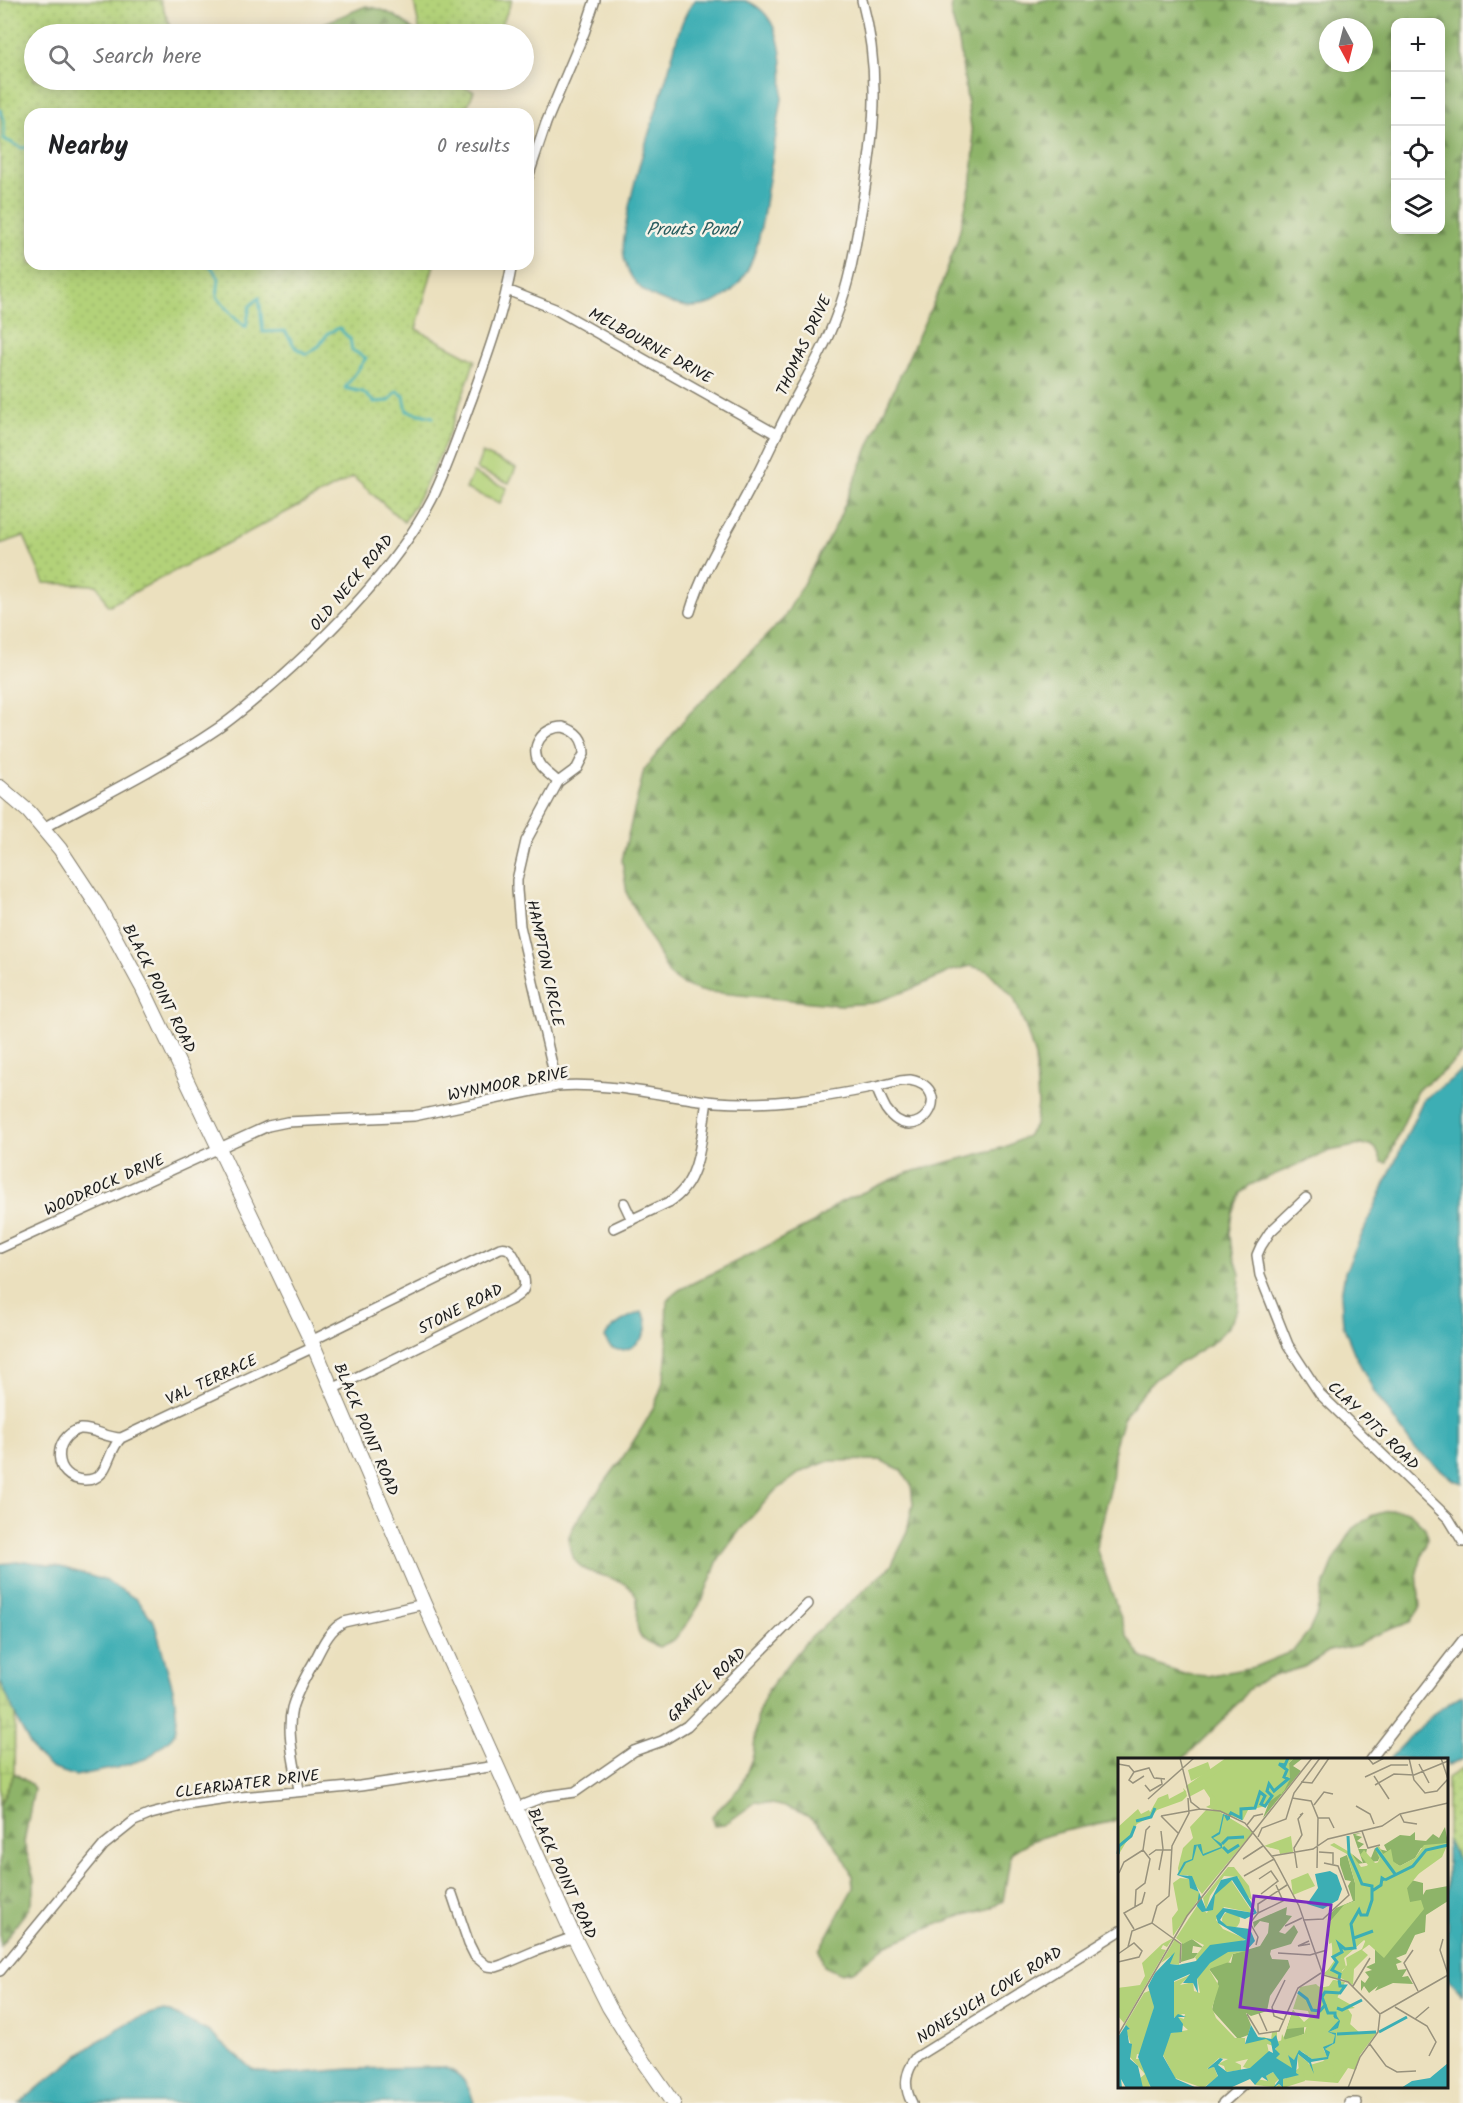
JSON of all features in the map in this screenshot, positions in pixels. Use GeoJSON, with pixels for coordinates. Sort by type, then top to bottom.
{"type":"FeatureCollection","features":[{"type":"Feature","properties":{"kind":"main road","name":"BLACK POINT ROAD"},"geometry":{"type":"LineString","coordinates":[[0,787],[43,828],[67,859],[121,947],[169,1041],[312,1344],[424,1604],[574,1938],[609,2007],[674,2103]]}},
{"type":"Feature","properties":{"kind":"street"},"geometry":{"type":"LineString","coordinates":[[534,159],[595,0]]}},
{"type":"Feature","properties":{"kind":"street","name":"THOMAS DRIVE"},"geometry":{"type":"LineString","coordinates":[[690,612],[712,557],[740,509],[776,434],[830,333],[851,268],[868,169],[876,94],[870,33],[862,0]]}},
{"type":"Feature","properties":{"kind":"street","name":"OLD NECK ROAD"},"geometry":{"type":"LineString","coordinates":[[43,828],[170,759],[218,728],[299,661],[352,609],[403,544],[431,500],[447,466],[482,370],[507,290],[511,270]]}},
{"type":"Feature","properties":{"kind":"street","name":"MELBOURNE DRIVE"},"geometry":{"type":"LineString","coordinates":[[507,290],[555,309],[776,434]]}},
{"type":"Feature","properties":{"kind":"street","name":"HAMPTON CIRCLE"},"geometry":{"type":"LineString","coordinates":[[557,1086],[522,936],[517,880],[526,841],[558,782],[577,768],[584,754],[578,735],[571,729],[563,727],[546,731],[540,737],[536,748],[540,765],[558,782]]}},
{"type":"Feature","properties":{"kind":"street","name":"WYNMOOR DRIVE"},"geometry":{"type":"LineString","coordinates":[[220,1149],[268,1126],[287,1122],[414,1116],[557,1086],[614,1086],[707,1101],[747,1103],[789,1102],[876,1088],[900,1081],[918,1082],[930,1094],[932,1110],[920,1122],[904,1123],[888,1111],[876,1088]]}},
{"type":"Feature","properties":{"kind":"street"},"geometry":{"type":"LineString","coordinates":[[614,1227],[677,1198],[684,1190],[694,1171],[707,1101]]}},
{"type":"Feature","properties":{"kind":"street","name":"WOODROCK DRIVE"},"geometry":{"type":"LineString","coordinates":[[0,1248],[220,1149]]}},
{"type":"Feature","properties":{"kind":"street","name":"CLAY PITS ROAD"},"geometry":{"type":"LineString","coordinates":[[1306,1198],[1270,1232],[1260,1246],[1257,1255],[1260,1275],[1288,1346],[1320,1394],[1449,1519],[1463,1542]]}},
{"type":"Feature","properties":{"kind":"street"},"geometry":{"type":"LineString","coordinates":[[624,1203],[632,1220]]}},
{"type":"Feature","properties":{"kind":"street","name":"STONE ROAD"},"geometry":{"type":"LineString","coordinates":[[312,1344],[500,1248],[510,1250],[523,1274],[525,1287],[515,1297],[332,1389]]}},
{"type":"Feature","properties":{"kind":"street","name":"VAL TERRACE"},"geometry":{"type":"LineString","coordinates":[[120,1438],[312,1344]]}},
{"type":"Feature","properties":{"kind":"street"},"geometry":{"type":"LineString","coordinates":[[89,1429],[104,1436],[120,1438],[112,1449],[107,1466],[98,1476],[84,1480],[75,1478],[62,1466],[59,1457],[60,1447],[67,1435],[75,1431],[89,1429]]}},
{"type":"Feature","properties":{"kind":"street"},"geometry":{"type":"LineString","coordinates":[[299,1790],[291,1733],[291,1714],[296,1696],[334,1628],[344,1622],[424,1604]]}},
{"type":"Feature","properties":{"kind":"street","name":"GRAVEL ROAD"},"geometry":{"type":"LineString","coordinates":[[515,1808],[538,1798],[565,1795],[582,1789],[634,1751],[670,1737],[687,1726],[808,1605]]}},
{"type":"Feature","properties":{"kind":"street"},"geometry":{"type":"LineString","coordinates":[[1372,1758],[1463,1640]]}},
{"type":"Feature","properties":{"kind":"street","name":"CLEARWATER DRIVE"},"geometry":{"type":"LineString","coordinates":[[0,1971],[104,1845],[134,1821],[169,1808],[186,1805],[299,1790],[360,1786],[496,1766]]}},
{"type":"Feature","properties":{"kind":"street"},"geometry":{"type":"LineString","coordinates":[[452,1894],[469,1944],[475,1956],[487,1966],[496,1967],[574,1938]]}},
{"type":"Feature","properties":{"kind":"street","name":"NONESUCH COVE ROAD"},"geometry":{"type":"LineString","coordinates":[[912,2103],[906,2087],[907,2075],[911,2065],[924,2051],[1118,1932]]}},
{"type":"Feature","properties":{"kind":"street"},"geometry":{"type":"LineString","coordinates":[[1223,2103],[1240,2088]]}},
{"type":"Feature","properties":{"kind":"street"},"geometry":{"type":"LineString","coordinates":[[1349,2103],[1357,2103]]}},
{"type":"Feature","properties":{"kind":"green space"},"geometry":{"type":"Polygon","coordinates":[[[0,0],[160,0],[169,24],[24,24],[24,90],[474,91],[467,108],[24,108],[24,270],[432,270],[416,329],[475,360],[436,464],[404,522],[353,477],[108,606],[97,585],[44,583],[24,536],[0,544],[0,0]]]}},
{"type":"Feature","properties":{"kind":"green space"},"geometry":{"type":"Polygon","coordinates":[[[414,0],[512,0],[502,24],[418,24],[414,0]]]}},
{"type":"Feature","properties":{"kind":"green space"},"geometry":{"type":"Polygon","coordinates":[[[952,0],[1013,0],[1029,3],[1045,0],[1463,0],[1463,1054],[1417,1091],[1387,1163],[1382,1162],[1376,1149],[1371,1145],[1330,1151],[1250,1185],[1241,1193],[1233,1214],[1230,1233],[1231,1246],[1240,1274],[1238,1309],[1229,1326],[1213,1342],[1156,1378],[1123,1419],[1115,1445],[1112,1482],[1096,1548],[1128,1638],[1141,1657],[1184,1674],[1207,1676],[1254,1667],[1293,1651],[1309,1631],[1316,1616],[1323,1589],[1336,1556],[1353,1529],[1371,1516],[1391,1510],[1408,1511],[1425,1528],[1428,1537],[1417,1572],[1420,1608],[1411,1622],[1373,1636],[1358,1645],[1329,1651],[1304,1667],[1266,1678],[1248,1690],[1228,1715],[1184,1758],[1118,1758],[1118,1820],[1064,1831],[1023,1845],[1011,1853],[1003,1901],[988,1909],[951,1919],[887,1945],[853,1971],[839,1973],[824,1966],[819,1950],[853,1888],[853,1883],[847,1863],[826,1832],[815,1821],[799,1812],[765,1803],[756,1802],[724,1825],[715,1826],[712,1816],[741,1786],[753,1756],[758,1713],[768,1690],[805,1643],[891,1566],[906,1536],[913,1504],[911,1485],[901,1470],[880,1460],[829,1461],[801,1472],[773,1493],[740,1530],[718,1560],[702,1601],[689,1621],[674,1640],[659,1647],[644,1640],[639,1634],[638,1605],[635,1594],[621,1582],[593,1573],[578,1563],[571,1553],[569,1537],[585,1509],[648,1418],[658,1398],[666,1361],[668,1299],[679,1290],[813,1223],[839,1203],[907,1173],[1005,1147],[1027,1136],[1035,1125],[1038,1104],[1035,1057],[1014,998],[988,971],[971,966],[951,971],[873,1003],[841,1005],[700,991],[682,984],[669,974],[627,894],[622,860],[644,770],[688,715],[784,618],[837,523],[877,426],[941,286],[957,241],[972,180],[974,149],[959,42],[951,15],[952,0]]]}},
{"type":"Feature","properties":{"kind":"green space"},"geometry":{"type":"Polygon","coordinates":[[[366,6],[381,10],[406,24],[322,24],[366,6]]]}},
{"type":"Feature","properties":{"kind":"green space"},"geometry":{"type":"Polygon","coordinates":[[[482,453],[516,468],[509,483],[476,469],[482,453]]]}},
{"type":"Feature","properties":{"kind":"green space"},"geometry":{"type":"Polygon","coordinates":[[[473,473],[507,488],[500,503],[466,489],[473,473]]]}},
{"type":"Feature","properties":{"kind":"green space"},"geometry":{"type":"Polygon","coordinates":[[[0,1680],[15,1714],[14,1773],[0,1804],[0,1680]]]}},
{"type":"Feature","properties":{"kind":"green space"},"geometry":{"type":"Polygon","coordinates":[[[1463,1767],[1463,1873],[1448,1847],[1448,1777],[1463,1767]]]}},
{"type":"Feature","properties":{"kind":"green space"},"geometry":{"type":"Polygon","coordinates":[[[14,1773],[31,1784],[34,1789],[24,1842],[34,1879],[34,1893],[29,1908],[0,1946],[0,1804],[14,1773]]]}},
{"type":"Feature","properties":{"kind":"water","name":"Prouts Pond"},"geometry":{"type":"Polygon","coordinates":[[[695,0],[746,1],[759,8],[775,29],[782,57],[783,86],[761,227],[750,265],[735,288],[725,296],[714,303],[688,307],[650,295],[637,285],[628,271],[623,245],[640,162],[681,25],[695,0]]]}},
{"type":"Feature","properties":{"kind":"water"},"geometry":{"type":"Polygon","coordinates":[[[1463,1071],[1463,1483],[1454,1480],[1414,1448],[1374,1391],[1355,1355],[1343,1325],[1341,1295],[1345,1272],[1423,1100],[1463,1071]]]}},
{"type":"Feature","properties":{"kind":"water"},"geometry":{"type":"Polygon","coordinates":[[[642,1312],[646,1321],[646,1330],[642,1339],[627,1349],[618,1350],[611,1346],[605,1338],[610,1330],[642,1312]]]}},
{"type":"Feature","properties":{"kind":"water"},"geometry":{"type":"Polygon","coordinates":[[[25,1561],[61,1567],[107,1581],[136,1599],[154,1621],[174,1693],[177,1720],[175,1733],[148,1758],[116,1768],[75,1776],[51,1768],[35,1753],[21,1728],[0,1680],[0,1564],[25,1561]]]}},
{"type":"Feature","properties":{"kind":"water"},"geometry":{"type":"Polygon","coordinates":[[[1463,1694],[1463,1758],[1448,1766],[1448,1758],[1390,1758],[1434,1713],[1463,1694]]]}},
{"type":"Feature","properties":{"kind":"water"},"geometry":{"type":"Polygon","coordinates":[[[1448,1842],[1463,1868],[1463,1995],[1448,1979],[1448,1842]]]}},
{"type":"Feature","properties":{"kind":"water"},"geometry":{"type":"Polygon","coordinates":[[[161,2011],[170,2012],[209,2032],[252,2069],[276,2075],[350,2069],[443,2067],[464,2080],[474,2103],[20,2103],[68,2063],[106,2036],[144,2016],[161,2011]]]}},
{"type":"Feature","properties":{"kind":"waterway"},"geometry":{"type":"LineString","coordinates":[[0,110],[4,120],[4,139],[24,148]]}},
{"type":"Feature","properties":{"kind":"waterway"},"geometry":{"type":"LineString","coordinates":[[213,270],[219,278],[217,297],[246,327],[250,306],[259,297],[263,332],[285,331],[295,347],[306,354],[319,346],[328,333],[339,328],[350,339],[352,350],[366,358],[345,388],[363,392],[374,402],[389,401],[397,391],[404,396],[407,411],[433,417]]}}]}
